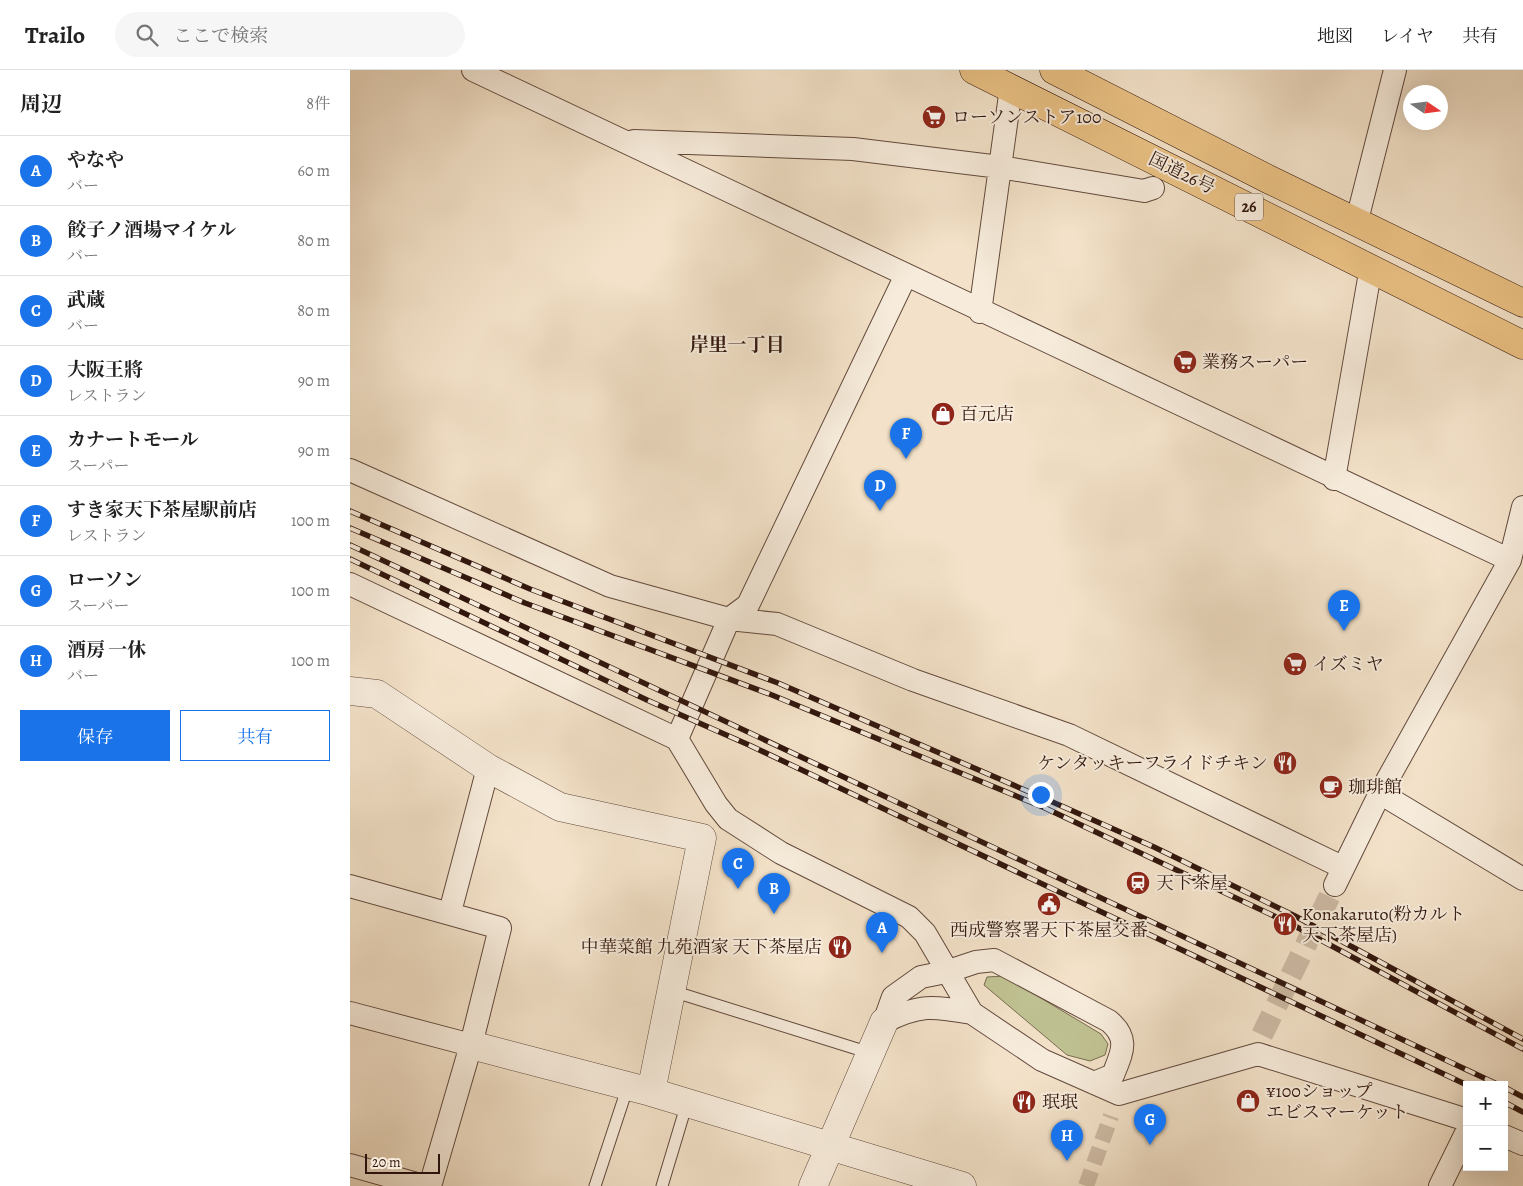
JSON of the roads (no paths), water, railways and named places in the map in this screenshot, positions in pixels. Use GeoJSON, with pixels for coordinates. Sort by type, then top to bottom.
{"type":"FeatureCollection","features":[{"type":"Feature","properties":{"kind":"highway","name":"国道26号"},"geometry":{"type":"LineString","coordinates":[[974,70],[1371,267],[1523,345]]}},
{"type":"Feature","properties":{"kind":"highway","name":"国道26号"},"geometry":{"type":"LineString","coordinates":[[1054,70],[1270,180],[1357,220],[1523,304]]}},
{"type":"Feature","properties":{"kind":"street"},"geometry":{"type":"LineString","coordinates":[[473,70],[502,76],[625,141],[980,312],[1510,560]]}},
{"type":"Feature","properties":{"kind":"street"},"geometry":{"type":"LineString","coordinates":[[1357,220],[1396,70]]}},
{"type":"Feature","properties":{"kind":"street"},"geometry":{"type":"LineString","coordinates":[[980,312],[1011,88]]}},
{"type":"Feature","properties":{"kind":"street"},"geometry":{"type":"LineString","coordinates":[[625,141],[853,149],[1000,167],[1144,191],[1153,188]]}},
{"type":"Feature","properties":{"kind":"street"},"geometry":{"type":"LineString","coordinates":[[1334,479],[1371,267]]}},
{"type":"Feature","properties":{"kind":"street"},"geometry":{"type":"LineString","coordinates":[[677,740],[729,619],[748,605],[906,275]]}},
{"type":"Feature","properties":{"kind":"street"},"geometry":{"type":"LineString","coordinates":[[350,470],[610,586],[729,619],[777,624],[913,680],[1069,735],[1339,876],[1380,793],[1510,560],[1523,507]]}},
{"type":"Feature","properties":{"kind":"street"},"geometry":{"type":"LineString","coordinates":[[350,584],[677,740],[716,804],[728,819],[781,853],[909,917],[925,933],[946,972],[972,1013]]}},
{"type":"Feature","properties":{"kind":"street"},"geometry":{"type":"LineString","coordinates":[[350,691],[377,694],[488,768],[560,807],[702,838]]}},
{"type":"Feature","properties":{"kind":"street"},"geometry":{"type":"LineString","coordinates":[[450,912],[488,768]]}},
{"type":"Feature","properties":{"kind":"street"},"geometry":{"type":"LineString","coordinates":[[1380,793],[1523,879]]}},
{"type":"Feature","properties":{"kind":"street"},"geometry":{"type":"LineString","coordinates":[[639,1089],[672,991],[702,838],[728,819]]}},
{"type":"Feature","properties":{"kind":"street"},"geometry":{"type":"LineString","coordinates":[[350,886],[450,912],[500,928],[471,1045],[430,1186]]}},
{"type":"Feature","properties":{"kind":"street"},"geometry":{"type":"LineString","coordinates":[[813,1186],[893,997],[921,977],[946,972],[976,962],[994,960],[1109,1021],[1119,1030],[1124,1048],[1113,1075],[1094,1083]]}},
{"type":"Feature","properties":{"kind":"street"},"geometry":{"type":"LineString","coordinates":[[884,1022],[920,1007],[939,1007],[972,1013],[1042,1060],[1119,1094],[1260,1044],[1463,1119]]}},
{"type":"Feature","properties":{"kind":"street"},"geometry":{"type":"LineString","coordinates":[[350,1013],[639,1089],[830,1148],[962,1186]]}},
{"type":"Feature","properties":{"kind":"street"},"geometry":{"type":"LineString","coordinates":[[1508,1138],[1523,1144]]}},
{"type":"Feature","properties":{"kind":"street"},"geometry":{"type":"LineString","coordinates":[[1440,1186],[1463,1139]]}},
{"type":"Feature","properties":{"kind":"street"},"geometry":{"type":"LineString","coordinates":[[350,1166],[424,1186]]}},
{"type":"Feature","properties":{"kind":"lane"},"geometry":{"type":"LineString","coordinates":[[672,991],[870,1053]]}},
{"type":"Feature","properties":{"kind":"lane"},"geometry":{"type":"LineString","coordinates":[[595,1186],[639,1089]]}},
{"type":"Feature","properties":{"kind":"lane"},"geometry":{"type":"LineString","coordinates":[[662,1186],[687,1103]]}},
{"type":"Feature","properties":{"kind":"tunnel"},"geometry":{"type":"LineString","coordinates":[[1262,1035],[1335,885]]}},
{"type":"Feature","properties":{"kind":"tunnel"},"geometry":{"type":"LineString","coordinates":[[1086,1186],[1111,1116]]}},
{"type":"Feature","properties":{"kind":"railway"},"geometry":{"type":"LineString","coordinates":[[350,511],[530,589],[778,683],[1154,847],[1295,916],[1523,1039]]}},
{"type":"Feature","properties":{"kind":"railway"},"geometry":{"type":"LineString","coordinates":[[350,528],[525,603],[772,695],[1045,808],[1291,924],[1523,1049]]}},
{"type":"Feature","properties":{"kind":"railway"},"geometry":{"type":"LineString","coordinates":[[350,545],[1490,1081]]}},
{"type":"Feature","properties":{"kind":"railway"},"geometry":{"type":"LineString","coordinates":[[350,559],[647,700],[749,745],[1463,1083]]}},
{"type":"Feature","properties":{"kind":"railway"},"geometry":{"type":"LineString","coordinates":[[1508,1089],[1523,1097]]}},
{"type":"Feature","properties":{"kind":"railway"},"geometry":{"type":"LineString","coordinates":[[1508,1104],[1523,1112]]}},
{"type":"Feature","properties":{"kind":"place","name":"ローソンストア100"},"geometry":{"type":"Point","coordinates":[934,117]}},
{"type":"Feature","properties":{"kind":"place","name":"業務スーパー"},"geometry":{"type":"Point","coordinates":[1185,362]}},
{"type":"Feature","properties":{"kind":"place","name":"百元店"},"geometry":{"type":"Point","coordinates":[943,414]}},
{"type":"Feature","properties":{"kind":"place","name":"すき家天下茶屋駅前店"},"geometry":{"type":"Point","coordinates":[906,459]}},
{"type":"Feature","properties":{"kind":"place","name":"大阪王將"},"geometry":{"type":"Point","coordinates":[880,511]}},
{"type":"Feature","properties":{"kind":"place","name":"カナートモール"},"geometry":{"type":"Point","coordinates":[1344,631]}},
{"type":"Feature","properties":{"kind":"place","name":"イズミヤ"},"geometry":{"type":"Point","coordinates":[1295,664]}},
{"type":"Feature","properties":{"kind":"place","name":"ケンタッキーフライドチキン"},"geometry":{"type":"Point","coordinates":[1285,763]}},
{"type":"Feature","properties":{"kind":"place","name":"珈琲館"},"geometry":{"type":"Point","coordinates":[1331,787]}},
{"type":"Feature","properties":{"kind":"place","name":"天下茶屋"},"geometry":{"type":"Point","coordinates":[1138,883]}},
{"type":"Feature","properties":{"kind":"place","name":"武蔵"},"geometry":{"type":"Point","coordinates":[738,889]}},
{"type":"Feature","properties":{"kind":"place","name":"西成警察署天下茶屋交番"},"geometry":{"type":"Point","coordinates":[1049,904]}},
{"type":"Feature","properties":{"kind":"place","name":"餃子ノ酒場マイケル"},"geometry":{"type":"Point","coordinates":[774,914]}},
{"type":"Feature","properties":{"kind":"place","name":"Konakaruto(粉カルト 天下茶屋店)"},"geometry":{"type":"Point","coordinates":[1285,924]}},
{"type":"Feature","properties":{"kind":"place","name":"中華菜館 九苑酒家 天下茶屋店"},"geometry":{"type":"Point","coordinates":[840,947]}},
{"type":"Feature","properties":{"kind":"place","name":"やなや"},"geometry":{"type":"Point","coordinates":[882,953]}},
{"type":"Feature","properties":{"kind":"place","name":"¥100ショップ エビスマーケット"},"geometry":{"type":"Point","coordinates":[1248,1101]}},
{"type":"Feature","properties":{"kind":"place","name":"珉珉"},"geometry":{"type":"Point","coordinates":[1024,1102]}},
{"type":"Feature","properties":{"kind":"place","name":"ローソン"},"geometry":{"type":"Point","coordinates":[1150,1145]}},
{"type":"Feature","properties":{"kind":"place","name":"酒房 一休"},"geometry":{"type":"Point","coordinates":[1067,1161]}},
{"type":"Feature","properties":{"kind":"district","name":"岸里一丁目"},"geometry":{"type":"Point","coordinates":[737,345]}}]}
